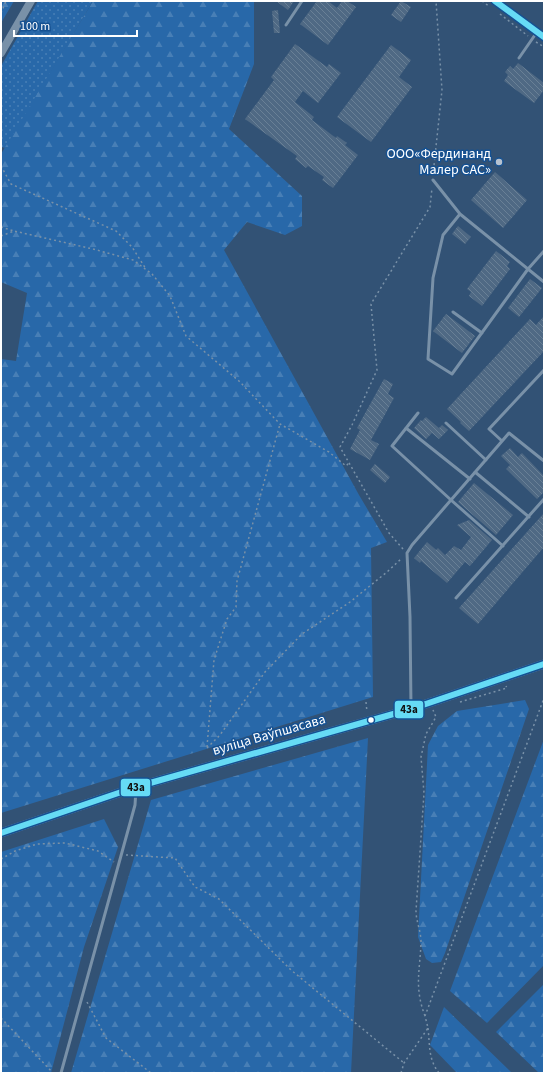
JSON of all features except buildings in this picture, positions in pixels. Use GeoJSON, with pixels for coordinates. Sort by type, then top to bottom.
{"type":"FeatureCollection","features":[{"type":"Feature","properties":{"kind":"main road","name":"вуліца Ваўпшасава"},"geometry":{"type":"LineString","coordinates":[[1,833],[136,787],[411,709],[544,664]]}},
{"type":"Feature","properties":{"kind":"street"},"geometry":{"type":"LineString","coordinates":[[1,53],[31,1]]}},
{"type":"Feature","properties":{"kind":"street"},"geometry":{"type":"LineString","coordinates":[[495,1],[544,37]]}},
{"type":"Feature","properties":{"kind":"lane"},"geometry":{"type":"LineString","coordinates":[[286,25],[302,1]]}},
{"type":"Feature","properties":{"kind":"lane"},"geometry":{"type":"LineString","coordinates":[[520,58],[537,32]]}},
{"type":"Feature","properties":{"kind":"lane"},"geometry":{"type":"LineString","coordinates":[[433,180],[460,214],[544,282]]}},
{"type":"Feature","properties":{"kind":"lane"},"geometry":{"type":"LineString","coordinates":[[460,214],[443,235],[433,278],[428,359],[452,374],[528,269],[544,251]]}},
{"type":"Feature","properties":{"kind":"lane"},"geometry":{"type":"LineString","coordinates":[[454,312],[482,333]]}},
{"type":"Feature","properties":{"kind":"lane"},"geometry":{"type":"LineString","coordinates":[[502,441],[489,430],[544,370]]}},
{"type":"Feature","properties":{"kind":"lane"},"geometry":{"type":"LineString","coordinates":[[418,412],[392,446],[502,546]]}},
{"type":"Feature","properties":{"kind":"lane"},"geometry":{"type":"LineString","coordinates":[[446,423],[486,460]]}},
{"type":"Feature","properties":{"kind":"lane"},"geometry":{"type":"LineString","coordinates":[[406,428],[470,478]]}},
{"type":"Feature","properties":{"kind":"lane"},"geometry":{"type":"LineString","coordinates":[[411,709],[410,617],[407,553],[450,500],[509,433],[544,460]]}},
{"type":"Feature","properties":{"kind":"lane"},"geometry":{"type":"LineString","coordinates":[[475,472],[529,516]]}},
{"type":"Feature","properties":{"kind":"lane"},"geometry":{"type":"LineString","coordinates":[[456,598],[544,499]]}},
{"type":"Feature","properties":{"kind":"lane"},"geometry":{"type":"LineString","coordinates":[[61,1073],[135,805],[136,787]]}},
{"type":"Feature","properties":{"kind":"path"},"geometry":{"type":"LineString","coordinates":[[1,13],[6,1]]}},
{"type":"Feature","properties":{"kind":"path"},"geometry":{"type":"LineString","coordinates":[[280,424],[237,581],[236,607],[227,619],[214,660],[207,748],[220,735],[265,672],[302,634],[350,602],[387,572],[407,553],[389,533],[340,447],[352,425],[377,370],[371,304],[430,207],[442,90],[436,1]]}},
{"type":"Feature","properties":{"kind":"path"},"geometry":{"type":"LineString","coordinates":[[482,1],[544,48]]}},
{"type":"Feature","properties":{"kind":"path"},"geometry":{"type":"LineString","coordinates":[[1,166],[11,184],[116,231],[132,247],[147,271]]}},
{"type":"Feature","properties":{"kind":"path"},"geometry":{"type":"LineString","coordinates":[[1,226],[14,231],[93,249],[133,260],[152,274],[170,296],[186,336],[239,381],[280,424],[328,452],[346,466],[349,463]]}},
{"type":"Feature","properties":{"kind":"path"},"geometry":{"type":"LineString","coordinates":[[1,236],[14,231]]}},
{"type":"Feature","properties":{"kind":"path"},"geometry":{"type":"LineString","coordinates":[[455,704],[507,688]]}},
{"type":"Feature","properties":{"kind":"path"},"geometry":{"type":"LineString","coordinates":[[426,1016],[544,698]]}},
{"type":"Feature","properties":{"kind":"path"},"geometry":{"type":"LineString","coordinates":[[433,710],[436,717],[426,734],[421,757],[424,793],[416,911],[416,922],[421,940],[417,984],[420,1004],[426,1016],[431,1058],[439,1073]]}},
{"type":"Feature","properties":{"kind":"path"},"geometry":{"type":"LineString","coordinates":[[1,858],[15,851],[37,844],[65,843],[98,851],[118,865]]}},
{"type":"Feature","properties":{"kind":"path"},"geometry":{"type":"LineString","coordinates":[[122,854],[175,858],[196,887],[219,899],[291,970],[404,1063]]}},
{"type":"Feature","properties":{"kind":"path"},"geometry":{"type":"LineString","coordinates":[[83,996],[106,1038],[152,1073]]}},
{"type":"Feature","properties":{"kind":"path"},"geometry":{"type":"LineString","coordinates":[[1,1018],[53,1073]]}},
{"type":"Feature","properties":{"kind":"path"},"geometry":{"type":"LineString","coordinates":[[401,1073],[404,1063],[428,1028]]}},
{"type":"Feature","properties":{"kind":"green space"},"geometry":{"type":"Polygon","coordinates":[[[1,1],[14,1],[1,23],[1,1]]]}},
{"type":"Feature","properties":{"kind":"green space"},"geometry":{"type":"Polygon","coordinates":[[[38,1],[93,1],[6,148],[1,147],[1,66],[38,1]]]}},
{"type":"Feature","properties":{"kind":"green space"},"geometry":{"type":"Polygon","coordinates":[[[93,1],[254,1],[254,64],[229,129],[302,196],[302,226],[285,235],[247,222],[224,250],[359,495],[387,542],[371,548],[373,697],[1,813],[1,359],[16,361],[27,293],[1,282],[1,154],[93,1]]]}},
{"type":"Feature","properties":{"kind":"green space"},"geometry":{"type":"Polygon","coordinates":[[[525,700],[529,709],[445,953],[441,962],[432,963],[426,959],[418,937],[428,745],[438,726],[457,711],[525,700]]]}},
{"type":"Feature","properties":{"kind":"green space"},"geometry":{"type":"Polygon","coordinates":[[[368,738],[351,1073],[71,1073],[151,800],[368,738]]]}},
{"type":"Feature","properties":{"kind":"green space"},"geometry":{"type":"Polygon","coordinates":[[[544,739],[544,965],[487,1023],[450,991],[544,739]]]}},
{"type":"Feature","properties":{"kind":"green space"},"geometry":{"type":"Polygon","coordinates":[[[104,819],[118,847],[84,947],[51,1073],[1,1073],[1,852],[104,819]]]}},
{"type":"Feature","properties":{"kind":"green space"},"geometry":{"type":"Polygon","coordinates":[[[544,984],[544,1073],[539,1073],[496,1032],[544,984]]]}},
{"type":"Feature","properties":{"kind":"green space"},"geometry":{"type":"Polygon","coordinates":[[[444,1007],[512,1073],[457,1073],[430,1045],[444,1007]]]}},
{"type":"Feature","properties":{"kind":"transit line","name":"43а"},"geometry":{"type":"LineString","coordinates":[[495,1],[544,37]]}},
{"type":"Feature","properties":{"kind":"transit line","name":"43а"},"geometry":{"type":"LineString","coordinates":[[1,833],[136,787],[411,709],[544,664]]}},
{"type":"Feature","properties":{"kind":"place","name":"ООО«Фердинанд Малер САС»"},"geometry":{"type":"Point","coordinates":[499,162]}}]}
